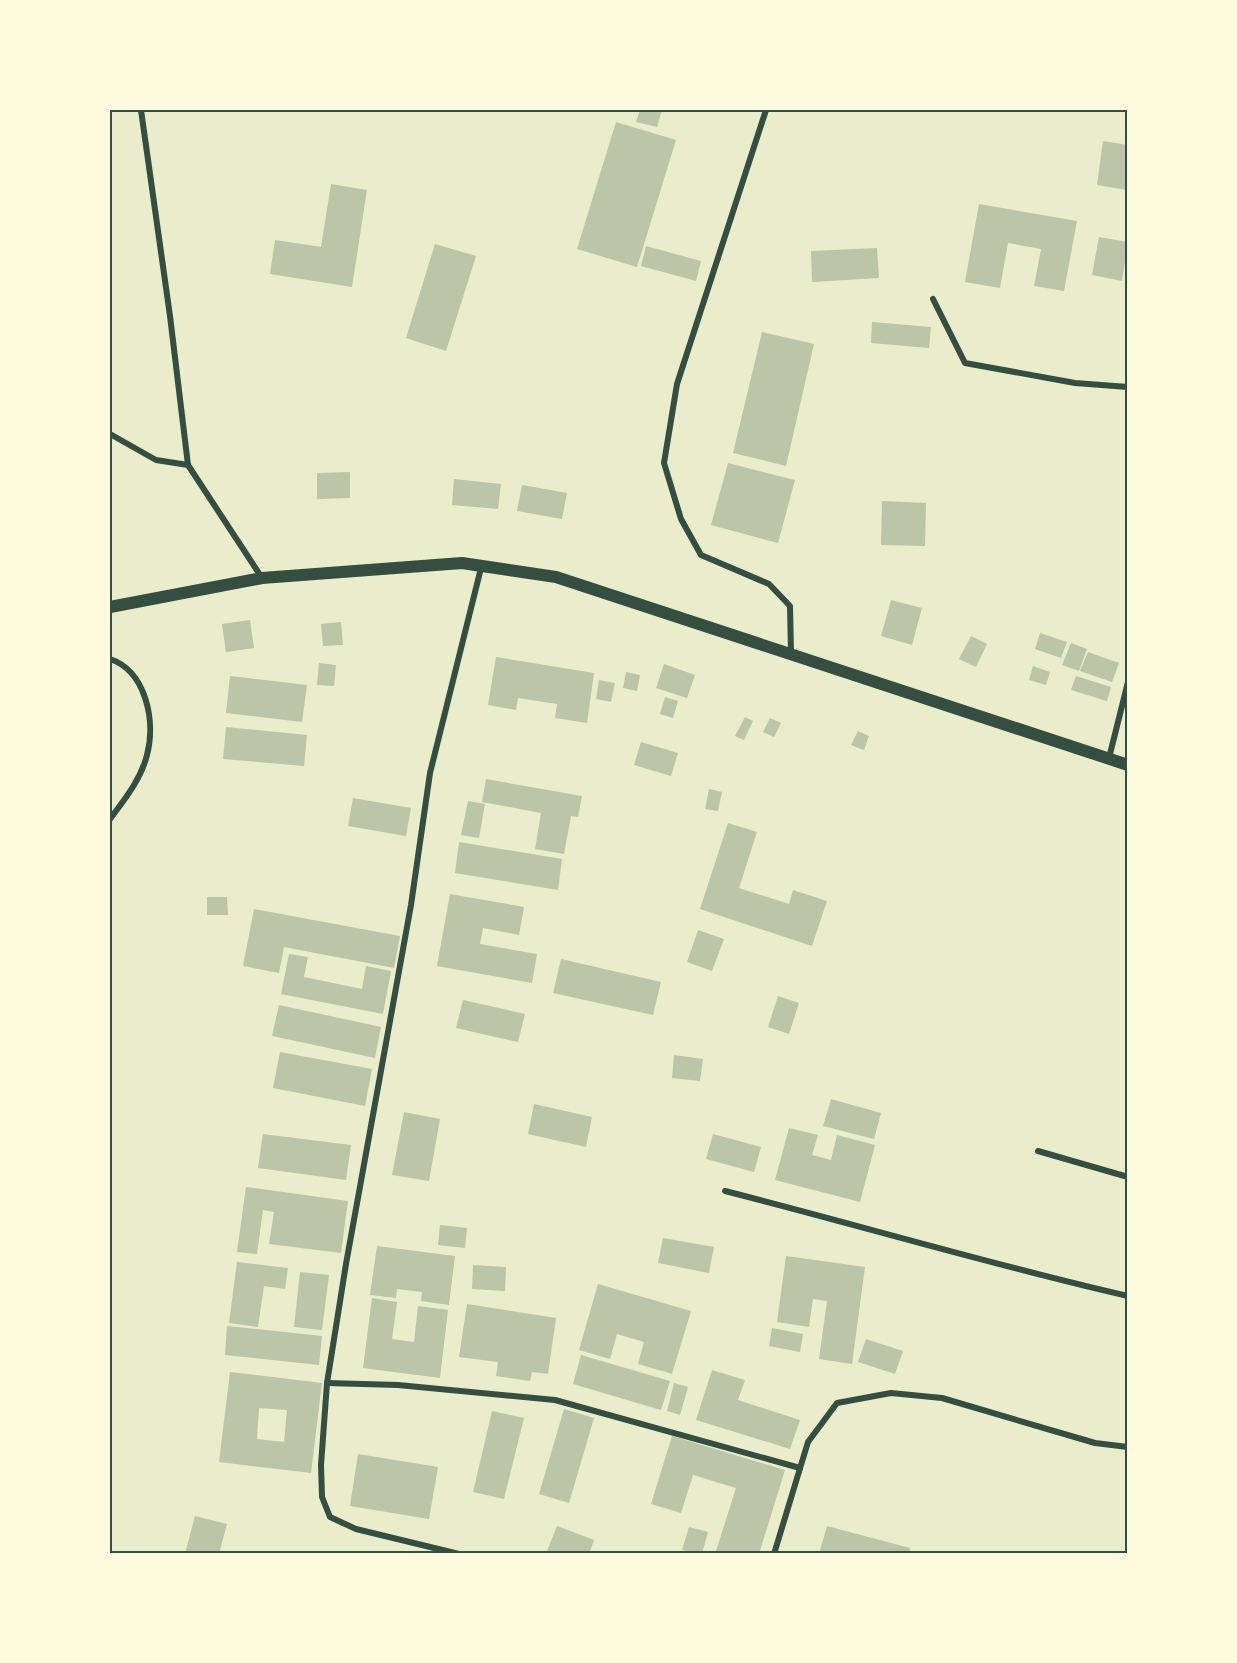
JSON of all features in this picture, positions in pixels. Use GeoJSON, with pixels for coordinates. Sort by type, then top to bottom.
{"type":"FeatureCollection","features":[{"type":"Feature","properties":{"kind":"main road"},"geometry":{"type":"LineString","coordinates":[[110,607],[262,578],[462,563],[483,564],[556,577],[1128,765]]}},
{"type":"Feature","properties":{"kind":"street"},"geometry":{"type":"LineString","coordinates":[[141,110],[188,465],[262,578]]}},
{"type":"Feature","properties":{"kind":"street"},"geometry":{"type":"LineString","coordinates":[[766,110],[677,384],[664,463],[681,519],[701,555],[769,584],[790,606],[791,654]]}},
{"type":"Feature","properties":{"kind":"street"},"geometry":{"type":"LineString","coordinates":[[933,299],[965,363],[1075,383],[1128,387]]}},
{"type":"Feature","properties":{"kind":"street"},"geometry":{"type":"LineString","coordinates":[[110,434],[156,460],[188,465]]}},
{"type":"Feature","properties":{"kind":"street"},"geometry":{"type":"LineString","coordinates":[[459,1554],[356,1529],[330,1517],[322,1497],[321,1465],[327,1383],[346,1264],[411,905],[430,772],[483,564]]}},
{"type":"Feature","properties":{"kind":"street"},"geometry":{"type":"LineString","coordinates":[[110,659],[136,677],[149,710],[148,754],[133,789],[110,819]]}},
{"type":"Feature","properties":{"kind":"street"},"geometry":{"type":"LineString","coordinates":[[1109,759],[1128,682]]}},
{"type":"Feature","properties":{"kind":"street"},"geometry":{"type":"LineString","coordinates":[[1038,1151],[1128,1177]]}},
{"type":"Feature","properties":{"kind":"street"},"geometry":{"type":"LineString","coordinates":[[725,1191],[864,1226],[1018,1271],[1128,1296]]}},
{"type":"Feature","properties":{"kind":"street"},"geometry":{"type":"LineString","coordinates":[[327,1383],[398,1385],[555,1400],[800,1468]]}},
{"type":"Feature","properties":{"kind":"street"},"geometry":{"type":"LineString","coordinates":[[774,1554],[808,1442],[837,1403],[891,1393],[942,1398],[1095,1443],[1128,1448]]}},
{"type":"Feature","properties":{"kind":"building"},"geometry":{"type":"Polygon","coordinates":[[[640,110],[662,110],[657,127],[636,122],[640,110]]]}},
{"type":"Feature","properties":{"kind":"building"},"geometry":{"type":"Polygon","coordinates":[[[616,122],[676,140],[637,267],[577,249],[616,122]]]}},
{"type":"Feature","properties":{"kind":"building"},"geometry":{"type":"Polygon","coordinates":[[[1103,141],[1128,145],[1127,190],[1097,185],[1103,141]]]}},
{"type":"Feature","properties":{"kind":"building"},"geometry":{"type":"Polygon","coordinates":[[[331,184],[367,190],[352,287],[270,274],[275,240],[321,247],[331,184]]]}},
{"type":"Feature","properties":{"kind":"building"},"geometry":{"type":"Polygon","coordinates":[[[979,204],[1077,221],[1064,291],[1034,286],[1041,249],[1008,243],[1000,288],[965,282],[979,204]]]}},
{"type":"Feature","properties":{"kind":"building"},"geometry":{"type":"Polygon","coordinates":[[[1099,237],[1128,242],[1122,281],[1092,275],[1099,237]]]}},
{"type":"Feature","properties":{"kind":"building"},"geometry":{"type":"Polygon","coordinates":[[[435,244],[476,256],[446,351],[406,338],[435,244]]]}},
{"type":"Feature","properties":{"kind":"building"},"geometry":{"type":"Polygon","coordinates":[[[646,246],[701,261],[696,281],[641,266],[646,246]]]}},
{"type":"Feature","properties":{"kind":"building"},"geometry":{"type":"Polygon","coordinates":[[[877,248],[879,278],[812,282],[811,251],[877,248]]]}},
{"type":"Feature","properties":{"kind":"building"},"geometry":{"type":"Polygon","coordinates":[[[872,322],[931,327],[929,348],[871,343],[872,322]]]}},
{"type":"Feature","properties":{"kind":"building"},"geometry":{"type":"Polygon","coordinates":[[[762,332],[814,344],[786,466],[733,453],[762,332]]]}},
{"type":"Feature","properties":{"kind":"building"},"geometry":{"type":"Polygon","coordinates":[[[728,463],[795,480],[778,543],[711,525],[728,463]]]}},
{"type":"Feature","properties":{"kind":"building"},"geometry":{"type":"Polygon","coordinates":[[[350,472],[350,498],[317,499],[317,473],[350,472]]]}},
{"type":"Feature","properties":{"kind":"building"},"geometry":{"type":"Polygon","coordinates":[[[454,479],[501,484],[498,509],[452,505],[454,479]]]}},
{"type":"Feature","properties":{"kind":"building"},"geometry":{"type":"Polygon","coordinates":[[[522,485],[567,493],[562,519],[517,511],[522,485]]]}},
{"type":"Feature","properties":{"kind":"building"},"geometry":{"type":"Polygon","coordinates":[[[882,501],[926,503],[925,546],[881,545],[882,501]]]}},
{"type":"Feature","properties":{"kind":"building"},"geometry":{"type":"Polygon","coordinates":[[[891,600],[922,608],[912,645],[881,636],[891,600]]]}},
{"type":"Feature","properties":{"kind":"building"},"geometry":{"type":"Polygon","coordinates":[[[250,620],[254,648],[226,652],[222,624],[250,620]]]}},
{"type":"Feature","properties":{"kind":"building"},"geometry":{"type":"Polygon","coordinates":[[[341,622],[343,645],[323,646],[321,624],[341,622]]]}},
{"type":"Feature","properties":{"kind":"building"},"geometry":{"type":"Polygon","coordinates":[[[1040,633],[1067,642],[1061,658],[1035,649],[1040,633]]]}},
{"type":"Feature","properties":{"kind":"building"},"geometry":{"type":"Polygon","coordinates":[[[971,636],[987,644],[976,667],[959,659],[971,636]]]}},
{"type":"Feature","properties":{"kind":"building"},"geometry":{"type":"Polygon","coordinates":[[[1071,643],[1087,649],[1079,671],[1062,665],[1071,643]]]}},
{"type":"Feature","properties":{"kind":"building"},"geometry":{"type":"Polygon","coordinates":[[[1088,652],[1119,663],[1112,682],[1080,671],[1088,652]]]}},
{"type":"Feature","properties":{"kind":"building"},"geometry":{"type":"Polygon","coordinates":[[[496,657],[594,673],[587,723],[555,718],[557,704],[518,698],[516,710],[488,705],[496,657]]]}},
{"type":"Feature","properties":{"kind":"building"},"geometry":{"type":"Polygon","coordinates":[[[319,663],[336,665],[334,686],[317,685],[319,663]]]}},
{"type":"Feature","properties":{"kind":"building"},"geometry":{"type":"Polygon","coordinates":[[[664,664],[695,675],[687,698],[656,688],[664,664]]]}},
{"type":"Feature","properties":{"kind":"building"},"geometry":{"type":"Polygon","coordinates":[[[1033,666],[1050,672],[1046,685],[1029,680],[1033,666]]]}},
{"type":"Feature","properties":{"kind":"building"},"geometry":{"type":"Polygon","coordinates":[[[626,672],[640,675],[637,691],[623,688],[626,672]]]}},
{"type":"Feature","properties":{"kind":"building"},"geometry":{"type":"Polygon","coordinates":[[[230,676],[307,685],[302,722],[226,713],[230,676]]]}},
{"type":"Feature","properties":{"kind":"building"},"geometry":{"type":"Polygon","coordinates":[[[1076,676],[1111,687],[1107,701],[1071,690],[1076,676]]]}},
{"type":"Feature","properties":{"kind":"building"},"geometry":{"type":"Polygon","coordinates":[[[599,680],[615,683],[611,702],[596,699],[599,680]]]}},
{"type":"Feature","properties":{"kind":"building"},"geometry":{"type":"Polygon","coordinates":[[[665,697],[678,701],[673,718],[660,714],[665,697]]]}},
{"type":"Feature","properties":{"kind":"building"},"geometry":{"type":"Polygon","coordinates":[[[745,717],[753,721],[744,740],[735,736],[745,717]]]}},
{"type":"Feature","properties":{"kind":"building"},"geometry":{"type":"Polygon","coordinates":[[[770,718],[781,723],[774,737],[763,732],[770,718]]]}},
{"type":"Feature","properties":{"kind":"building"},"geometry":{"type":"Polygon","coordinates":[[[226,727],[307,735],[304,766],[223,759],[226,727]]]}},
{"type":"Feature","properties":{"kind":"building"},"geometry":{"type":"Polygon","coordinates":[[[858,731],[869,736],[864,750],[851,745],[858,731]]]}},
{"type":"Feature","properties":{"kind":"building"},"geometry":{"type":"Polygon","coordinates":[[[641,742],[678,753],[671,776],[634,765],[641,742]]]}},
{"type":"Feature","properties":{"kind":"building"},"geometry":{"type":"Polygon","coordinates":[[[486,779],[582,796],[578,817],[571,816],[564,854],[535,849],[541,813],[482,802],[486,779]]]}},
{"type":"Feature","properties":{"kind":"building"},"geometry":{"type":"Polygon","coordinates":[[[709,789],[722,792],[718,811],[705,809],[709,789]]]}},
{"type":"Feature","properties":{"kind":"building"},"geometry":{"type":"Polygon","coordinates":[[[353,798],[411,808],[406,836],[348,826],[353,798]]]}},
{"type":"Feature","properties":{"kind":"building"},"geometry":{"type":"Polygon","coordinates":[[[468,801],[485,804],[479,838],[461,835],[468,801]]]}},
{"type":"Feature","properties":{"kind":"building"},"geometry":{"type":"Polygon","coordinates":[[[728,823],[757,832],[739,888],[789,904],[793,890],[827,901],[812,946],[700,909],[728,823]]]}},
{"type":"Feature","properties":{"kind":"building"},"geometry":{"type":"Polygon","coordinates":[[[459,842],[562,859],[558,890],[455,873],[459,842]]]}},
{"type":"Feature","properties":{"kind":"building"},"geometry":{"type":"Polygon","coordinates":[[[450,894],[524,907],[519,935],[483,928],[480,944],[537,954],[532,983],[437,966],[450,894]]]}},
{"type":"Feature","properties":{"kind":"building"},"geometry":{"type":"Polygon","coordinates":[[[207,897],[227,897],[228,915],[207,915],[207,897]]]}},
{"type":"Feature","properties":{"kind":"building"},"geometry":{"type":"Polygon","coordinates":[[[254,909],[400,936],[394,968],[284,947],[279,973],[243,966],[254,909]]]}},
{"type":"Feature","properties":{"kind":"building"},"geometry":{"type":"Polygon","coordinates":[[[698,930],[724,939],[712,971],[687,962],[698,930]]]}},
{"type":"Feature","properties":{"kind":"building"},"geometry":{"type":"Polygon","coordinates":[[[289,954],[308,957],[304,977],[362,989],[366,966],[391,971],[383,1014],[281,994],[289,954]]]}},
{"type":"Feature","properties":{"kind":"building"},"geometry":{"type":"Polygon","coordinates":[[[561,959],[661,982],[653,1015],[553,993],[561,959]]]}},
{"type":"Feature","properties":{"kind":"building"},"geometry":{"type":"Polygon","coordinates":[[[778,996],[799,1003],[789,1034],[768,1027],[778,996]]]}},
{"type":"Feature","properties":{"kind":"building"},"geometry":{"type":"Polygon","coordinates":[[[463,1000],[525,1014],[518,1042],[456,1028],[463,1000]]]}},
{"type":"Feature","properties":{"kind":"building"},"geometry":{"type":"Polygon","coordinates":[[[279,1005],[381,1027],[375,1058],[272,1036],[279,1005]]]}},
{"type":"Feature","properties":{"kind":"building"},"geometry":{"type":"Polygon","coordinates":[[[280,1052],[372,1069],[365,1106],[273,1088],[280,1052]]]}},
{"type":"Feature","properties":{"kind":"building"},"geometry":{"type":"Polygon","coordinates":[[[674,1055],[703,1059],[700,1081],[672,1078],[674,1055]]]}},
{"type":"Feature","properties":{"kind":"building"},"geometry":{"type":"Polygon","coordinates":[[[831,1099],[881,1113],[874,1139],[823,1126],[831,1099]]]}},
{"type":"Feature","properties":{"kind":"building"},"geometry":{"type":"Polygon","coordinates":[[[534,1104],[592,1117],[586,1147],[528,1134],[534,1104]]]}},
{"type":"Feature","properties":{"kind":"building"},"geometry":{"type":"Polygon","coordinates":[[[404,1112],[440,1119],[429,1181],[392,1175],[404,1112]]]}},
{"type":"Feature","properties":{"kind":"building"},"geometry":{"type":"Polygon","coordinates":[[[789,1128],[818,1135],[812,1155],[831,1160],[837,1135],[875,1145],[860,1202],[775,1180],[789,1128]]]}},
{"type":"Feature","properties":{"kind":"building"},"geometry":{"type":"Polygon","coordinates":[[[263,1134],[351,1145],[346,1180],[258,1168],[263,1134]]]}},
{"type":"Feature","properties":{"kind":"building"},"geometry":{"type":"Polygon","coordinates":[[[713,1134],[761,1147],[754,1172],[706,1159],[713,1134]]]}},
{"type":"Feature","properties":{"kind":"building"},"geometry":{"type":"Polygon","coordinates":[[[246,1187],[348,1201],[341,1253],[269,1244],[274,1212],[263,1210],[257,1254],[237,1252],[246,1187]]]}},
{"type":"Feature","properties":{"kind":"building"},"geometry":{"type":"Polygon","coordinates":[[[440,1225],[467,1228],[465,1248],[438,1245],[440,1225]]]}},
{"type":"Feature","properties":{"kind":"building"},"geometry":{"type":"Polygon","coordinates":[[[663,1238],[714,1247],[709,1273],[658,1263],[663,1238]]]}},
{"type":"Feature","properties":{"kind":"building"},"geometry":{"type":"Polygon","coordinates":[[[377,1246],[455,1256],[449,1305],[421,1301],[422,1292],[397,1289],[396,1298],[370,1295],[377,1246]]]}},
{"type":"Feature","properties":{"kind":"building"},"geometry":{"type":"Polygon","coordinates":[[[786,1256],[865,1267],[852,1364],[819,1359],[827,1301],[813,1299],[809,1327],[777,1322],[786,1256]]]}},
{"type":"Feature","properties":{"kind":"building"},"geometry":{"type":"Polygon","coordinates":[[[237,1262],[288,1268],[285,1289],[264,1286],[258,1327],[229,1323],[237,1262]]]}},
{"type":"Feature","properties":{"kind":"building"},"geometry":{"type":"Polygon","coordinates":[[[473,1265],[506,1267],[505,1291],[472,1289],[473,1265]]]}},
{"type":"Feature","properties":{"kind":"building"},"geometry":{"type":"Polygon","coordinates":[[[300,1272],[329,1275],[322,1330],[294,1327],[300,1272]]]}},
{"type":"Feature","properties":{"kind":"building"},"geometry":{"type":"Polygon","coordinates":[[[598,1284],[691,1311],[672,1374],[638,1364],[644,1342],[617,1334],[610,1359],[579,1350],[598,1284]]]}},
{"type":"Feature","properties":{"kind":"building"},"geometry":{"type":"Polygon","coordinates":[[[372,1298],[397,1302],[392,1339],[414,1342],[418,1306],[448,1310],[440,1378],[363,1368],[372,1298]]]}},
{"type":"Feature","properties":{"kind":"building"},"geometry":{"type":"Polygon","coordinates":[[[467,1304],[556,1318],[548,1374],[532,1372],[530,1381],[496,1376],[498,1362],[459,1357],[467,1304]]]}},
{"type":"Feature","properties":{"kind":"building"},"geometry":{"type":"Polygon","coordinates":[[[227,1326],[322,1336],[319,1365],[225,1355],[227,1326]]]}},
{"type":"Feature","properties":{"kind":"building"},"geometry":{"type":"Polygon","coordinates":[[[772,1328],[803,1334],[800,1352],[769,1346],[772,1328]]]}},
{"type":"Feature","properties":{"kind":"building"},"geometry":{"type":"Polygon","coordinates":[[[866,1339],[903,1351],[895,1374],[858,1362],[866,1339]]]}},
{"type":"Feature","properties":{"kind":"building"},"geometry":{"type":"Polygon","coordinates":[[[581,1355],[670,1381],[661,1410],[573,1384],[581,1355]]]}},
{"type":"Feature","properties":{"kind":"building"},"geometry":{"type":"Polygon","coordinates":[[[712,1370],[745,1380],[738,1400],[800,1420],[790,1449],[696,1420],[712,1370]]]}},
{"type":"Feature","properties":{"kind":"building"},"geometry":{"type":"Polygon","coordinates":[[[230,1372],[322,1383],[311,1473],[219,1462],[230,1372]],[[259,1408],[257,1439],[284,1442],[287,1410],[259,1408]]]}},
{"type":"Feature","properties":{"kind":"building"},"geometry":{"type":"Polygon","coordinates":[[[674,1383],[688,1387],[680,1415],[667,1411],[674,1383]]]}},
{"type":"Feature","properties":{"kind":"building"},"geometry":{"type":"Polygon","coordinates":[[[564,1409],[594,1418],[569,1503],[539,1494],[564,1409]]]}},
{"type":"Feature","properties":{"kind":"building"},"geometry":{"type":"Polygon","coordinates":[[[492,1411],[524,1418],[504,1499],[473,1492],[492,1411]]]}},
{"type":"Feature","properties":{"kind":"building"},"geometry":{"type":"Polygon","coordinates":[[[672,1436],[785,1470],[759,1554],[716,1551],[736,1488],[693,1475],[681,1513],[651,1504],[672,1436]]]}},
{"type":"Feature","properties":{"kind":"building"},"geometry":{"type":"Polygon","coordinates":[[[358,1454],[438,1467],[429,1519],[350,1506],[358,1454]]]}},
{"type":"Feature","properties":{"kind":"building"},"geometry":{"type":"Polygon","coordinates":[[[195,1516],[227,1524],[219,1554],[185,1554],[195,1516]]]}},
{"type":"Feature","properties":{"kind":"building"},"geometry":{"type":"Polygon","coordinates":[[[557,1526],[594,1540],[589,1554],[547,1551],[557,1526]]]}},
{"type":"Feature","properties":{"kind":"building"},"geometry":{"type":"Polygon","coordinates":[[[827,1526],[910,1548],[909,1554],[819,1554],[827,1526]]]}},
{"type":"Feature","properties":{"kind":"building"},"geometry":{"type":"Polygon","coordinates":[[[689,1527],[708,1532],[702,1554],[682,1550],[689,1527]]]}}]}
